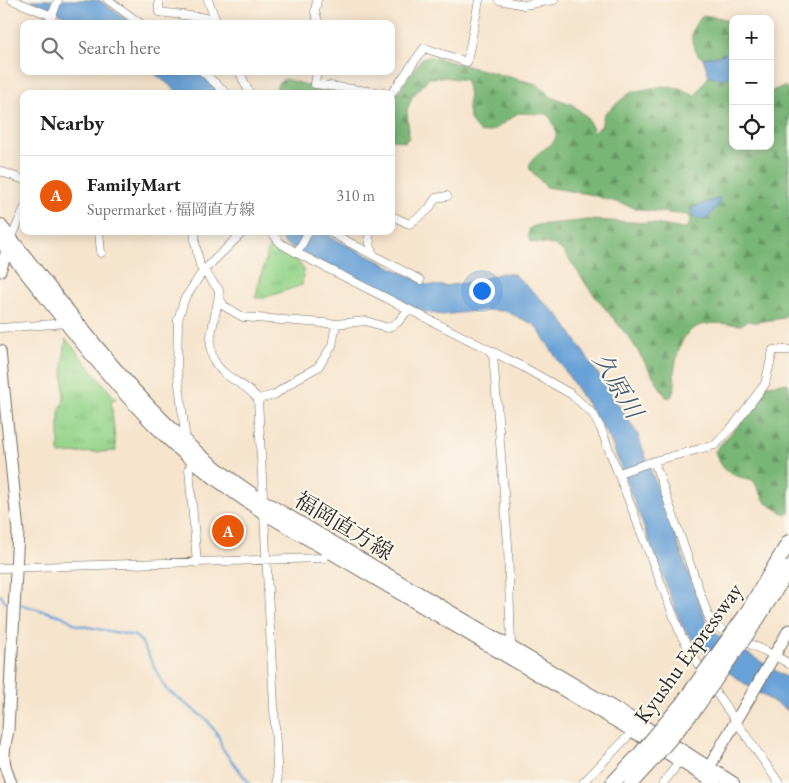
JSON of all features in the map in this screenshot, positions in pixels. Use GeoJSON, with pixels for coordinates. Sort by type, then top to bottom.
{"type":"FeatureCollection","features":[{"type":"Feature","properties":{"kind":"highway","name":"Kyushu Expressway"},"geometry":{"type":"LineString","coordinates":[[613,783],[646,757],[695,709],[750,619],[789,542]]}},
{"type":"Feature","properties":{"kind":"highway","name":"Kyushu Expressway"},"geometry":{"type":"LineString","coordinates":[[750,619],[789,568]]}},
{"type":"Feature","properties":{"kind":"highway","name":"Kyushu Expressway"},"geometry":{"type":"LineString","coordinates":[[631,783],[646,757]]}},
{"type":"Feature","properties":{"kind":"main road","name":"福岡直方線"},"geometry":{"type":"LineString","coordinates":[[0,225],[6,243],[67,323],[129,398],[164,435],[194,462],[329,551],[678,760],[733,783]]}},
{"type":"Feature","properties":{"kind":"main road","name":"福岡直方線"},"geometry":{"type":"LineString","coordinates":[[6,243],[155,413],[186,443],[264,507],[511,648],[707,772],[715,783]]}},
{"type":"Feature","properties":{"kind":"street"},"geometry":{"type":"LineString","coordinates":[[12,0],[51,20],[58,0]]}},
{"type":"Feature","properties":{"kind":"street"},"geometry":{"type":"LineString","coordinates":[[108,0],[115,3],[136,20]]}},
{"type":"Feature","properties":{"kind":"street"},"geometry":{"type":"LineString","coordinates":[[159,0],[159,12],[210,20]]}},
{"type":"Feature","properties":{"kind":"street"},"geometry":{"type":"LineString","coordinates":[[208,0],[216,20]]}},
{"type":"Feature","properties":{"kind":"street"},"geometry":{"type":"LineString","coordinates":[[318,0],[315,12],[318,20]]}},
{"type":"Feature","properties":{"kind":"street"},"geometry":{"type":"LineString","coordinates":[[394,90],[424,48],[467,62],[478,0]]}},
{"type":"Feature","properties":{"kind":"street"},"geometry":{"type":"LineString","coordinates":[[499,0],[524,5],[554,0]]}},
{"type":"Feature","properties":{"kind":"street"},"geometry":{"type":"LineString","coordinates":[[206,75],[223,90]]}},
{"type":"Feature","properties":{"kind":"street"},"geometry":{"type":"LineString","coordinates":[[241,75],[248,90]]}},
{"type":"Feature","properties":{"kind":"street"},"geometry":{"type":"LineString","coordinates":[[317,75],[315,84],[361,90]]}},
{"type":"Feature","properties":{"kind":"street"},"geometry":{"type":"LineString","coordinates":[[0,171],[20,178]]}},
{"type":"Feature","properties":{"kind":"street"},"geometry":{"type":"LineString","coordinates":[[395,217],[409,224],[428,210],[436,198],[447,196]]}},
{"type":"Feature","properties":{"kind":"street"},"geometry":{"type":"LineString","coordinates":[[0,271],[6,243],[20,217]]}},
{"type":"Feature","properties":{"kind":"street"},"geometry":{"type":"LineString","coordinates":[[99,235],[101,253]]}},
{"type":"Feature","properties":{"kind":"street"},"geometry":{"type":"LineString","coordinates":[[195,235],[195,242],[203,271],[215,282],[219,290],[212,325],[214,362],[222,371],[250,389],[258,399],[278,783]]}},
{"type":"Feature","properties":{"kind":"street"},"geometry":{"type":"LineString","coordinates":[[186,443],[177,368],[178,320],[184,300],[203,271],[240,235]]}},
{"type":"Feature","properties":{"kind":"street"},"geometry":{"type":"LineString","coordinates":[[274,235],[280,243],[297,253],[493,354],[539,375],[578,398],[593,414],[622,472],[681,635],[697,665],[736,724],[779,783]]}},
{"type":"Feature","properties":{"kind":"street"},"geometry":{"type":"LineString","coordinates":[[297,253],[307,235]]}},
{"type":"Feature","properties":{"kind":"street"},"geometry":{"type":"LineString","coordinates":[[336,235],[420,280]]}},
{"type":"Feature","properties":{"kind":"street"},"geometry":{"type":"LineString","coordinates":[[369,235],[372,254]]}},
{"type":"Feature","properties":{"kind":"street"},"geometry":{"type":"LineString","coordinates":[[219,297],[224,306],[243,317],[336,324],[366,321],[388,328],[398,322],[408,310]]}},
{"type":"Feature","properties":{"kind":"street"},"geometry":{"type":"LineString","coordinates":[[0,328],[67,323]]}},
{"type":"Feature","properties":{"kind":"street"},"geometry":{"type":"LineString","coordinates":[[258,399],[274,395],[318,367],[332,346],[336,324]]}},
{"type":"Feature","properties":{"kind":"street"},"geometry":{"type":"LineString","coordinates":[[622,472],[654,461],[715,445],[735,424],[765,384],[772,350],[789,350]]}},
{"type":"Feature","properties":{"kind":"street"},"geometry":{"type":"LineString","coordinates":[[0,351],[16,507],[18,568],[4,716],[2,767],[11,783]]}},
{"type":"Feature","properties":{"kind":"street"},"geometry":{"type":"LineString","coordinates":[[493,354],[508,535],[511,648]]}},
{"type":"Feature","properties":{"kind":"street"},"geometry":{"type":"LineString","coordinates":[[654,461],[710,621],[720,629],[776,654],[789,664]]}},
{"type":"Feature","properties":{"kind":"street"},"geometry":{"type":"LineString","coordinates":[[194,462],[189,468],[197,563]]}},
{"type":"Feature","properties":{"kind":"street"},"geometry":{"type":"LineString","coordinates":[[0,568],[324,558],[329,551]]}},
{"type":"Feature","properties":{"kind":"street"},"geometry":{"type":"LineString","coordinates":[[707,772],[789,630]]}},
{"type":"Feature","properties":{"kind":"street"},"geometry":{"type":"LineString","coordinates":[[583,783],[632,731]]}},
{"type":"Feature","properties":{"kind":"street"},"geometry":{"type":"LineString","coordinates":[[663,783],[674,769],[678,760]]}},
{"type":"Feature","properties":{"kind":"green space"},"geometry":{"type":"Polygon","coordinates":[[[703,15],[722,18],[729,22],[729,52],[711,57],[699,56],[693,45],[692,35],[695,25],[703,15]]]}},
{"type":"Feature","properties":{"kind":"green space"},"geometry":{"type":"Polygon","coordinates":[[[428,56],[537,84],[551,97],[572,104],[586,116],[594,131],[601,127],[604,114],[631,92],[663,86],[680,88],[695,96],[709,76],[724,79],[729,77],[729,150],[774,150],[774,90],[784,86],[789,90],[789,306],[784,318],[756,322],[747,321],[741,325],[704,324],[688,332],[678,352],[674,371],[675,388],[671,397],[666,397],[631,340],[590,290],[564,252],[555,245],[530,242],[528,235],[530,228],[537,225],[589,220],[650,223],[683,229],[689,226],[690,220],[687,215],[643,210],[589,194],[546,187],[529,168],[537,154],[554,141],[556,135],[555,126],[548,114],[518,113],[494,130],[481,133],[474,126],[468,113],[468,87],[465,80],[443,77],[429,78],[412,97],[407,110],[409,138],[405,142],[395,140],[396,95],[422,58],[428,56]]]}},
{"type":"Feature","properties":{"kind":"green space"},"geometry":{"type":"Polygon","coordinates":[[[285,79],[325,90],[276,90],[278,83],[285,79]]]}},
{"type":"Feature","properties":{"kind":"green space"},"geometry":{"type":"Polygon","coordinates":[[[270,243],[298,262],[304,270],[302,285],[264,298],[255,298],[270,243]]]}},
{"type":"Feature","properties":{"kind":"green space"},"geometry":{"type":"Polygon","coordinates":[[[66,339],[116,399],[111,400],[116,451],[59,454],[59,412],[64,400],[63,363],[66,339]]]}},
{"type":"Feature","properties":{"kind":"green space"},"geometry":{"type":"Polygon","coordinates":[[[789,384],[789,513],[785,514],[766,503],[753,480],[734,475],[725,469],[715,452],[738,426],[767,385],[789,384]]]}},
{"type":"Feature","properties":{"kind":"water"},"geometry":{"type":"Polygon","coordinates":[[[31,0],[99,0],[127,20],[74,20],[31,0]]]}},
{"type":"Feature","properties":{"kind":"water"},"geometry":{"type":"Polygon","coordinates":[[[729,52],[729,77],[724,79],[709,76],[703,58],[729,52]]]}},
{"type":"Feature","properties":{"kind":"water"},"geometry":{"type":"Polygon","coordinates":[[[156,75],[202,75],[219,90],[176,90],[156,75]]]}},
{"type":"Feature","properties":{"kind":"water"},"geometry":{"type":"Polygon","coordinates":[[[720,198],[718,205],[706,220],[692,217],[691,208],[720,198]]]}},
{"type":"Feature","properties":{"kind":"water"},"geometry":{"type":"Polygon","coordinates":[[[277,235],[327,235],[427,285],[445,286],[476,281],[502,273],[514,274],[561,318],[637,433],[707,623],[716,634],[789,679],[789,711],[745,684],[717,663],[704,652],[682,626],[610,439],[535,325],[505,311],[484,310],[442,315],[415,310],[285,244],[277,235]]]}},
{"type":"Feature","properties":{"kind":"waterway"},"geometry":{"type":"LineString","coordinates":[[0,595],[5,601],[11,602]]}},
{"type":"Feature","properties":{"kind":"waterway"},"geometry":{"type":"LineString","coordinates":[[19,604],[62,616],[77,625],[135,636],[141,641],[166,689],[207,720],[219,737],[222,748],[249,783]]}},
{"type":"Feature","properties":{"kind":"place","name":"FamilyMart"},"geometry":{"type":"Point","coordinates":[228,531]}},
{"type":"Feature","properties":{"kind":"water label","name":"久原川"},"geometry":{"type":"Point","coordinates":[618,385]}}]}
